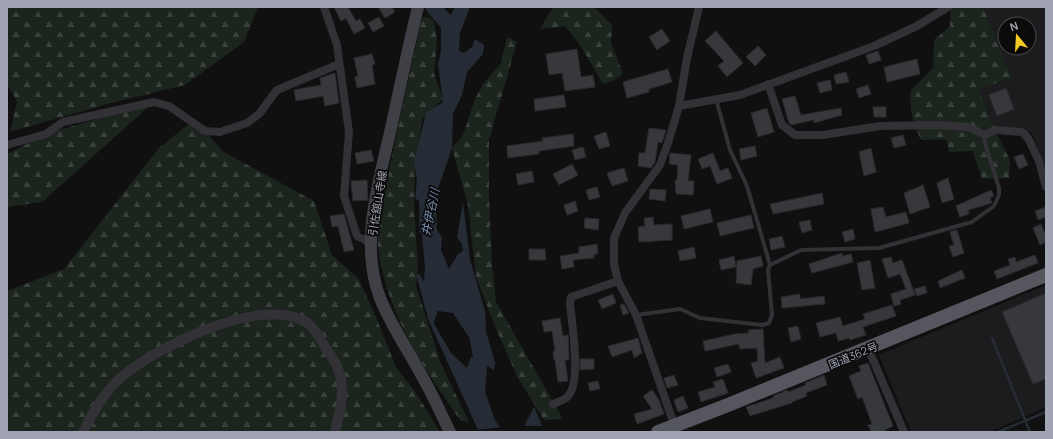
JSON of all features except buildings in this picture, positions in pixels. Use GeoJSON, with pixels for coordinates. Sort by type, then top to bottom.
{"type":"FeatureCollection","features":[{"type":"Feature","properties":{"kind":"highway","name":"国道362号"},"geometry":{"type":"LineString","coordinates":[[658,432],[675,429],[1046,275]]}},
{"type":"Feature","properties":{"kind":"main road","name":"引佐舘山寺線"},"geometry":{"type":"LineString","coordinates":[[417,10],[373,219],[371,243],[373,270],[379,297],[390,321],[424,378],[450,432]]}},
{"type":"Feature","properties":{"kind":"street"},"geometry":{"type":"LineString","coordinates":[[324,7],[337,45],[349,132],[344,196],[357,236],[371,243]]}},
{"type":"Feature","properties":{"kind":"street"},"geometry":{"type":"LineString","coordinates":[[675,429],[636,315],[618,281],[614,264],[614,238],[626,213],[660,166],[679,106],[687,58],[699,7]]}},
{"type":"Feature","properties":{"kind":"street"},"geometry":{"type":"LineString","coordinates":[[679,106],[740,95],[874,46],[917,26],[948,7]]}},
{"type":"Feature","properties":{"kind":"street"},"geometry":{"type":"LineString","coordinates":[[7,145],[46,134],[63,122],[154,102],[169,106],[205,131],[220,132],[247,123],[259,114],[277,90],[339,64]]}},
{"type":"Feature","properties":{"kind":"street"},"geometry":{"type":"LineString","coordinates":[[768,84],[782,125],[795,135],[823,135],[880,126],[940,124],[968,127],[985,135],[995,130],[1022,132],[1028,138],[1039,161],[1046,187]]}},
{"type":"Feature","properties":{"kind":"street"},"geometry":{"type":"LineString","coordinates":[[553,404],[568,397],[572,388],[575,372],[570,303],[571,298],[618,281]]}},
{"type":"Feature","properties":{"kind":"street"},"geometry":{"type":"LineString","coordinates":[[83,432],[96,407],[115,384],[139,363],[178,341],[215,327],[250,316],[281,314],[306,322],[320,338],[338,369],[343,401],[336,432]]}},
{"type":"Feature","properties":{"kind":"street"},"geometry":{"type":"LineString","coordinates":[[868,348],[904,432]]}},
{"type":"Feature","properties":{"kind":"lane"},"geometry":{"type":"LineString","coordinates":[[636,315],[680,309],[700,318],[762,325],[769,323],[772,315],[768,270],[770,265],[747,186],[730,150],[716,99]]}},
{"type":"Feature","properties":{"kind":"lane"},"geometry":{"type":"LineString","coordinates":[[770,265],[801,250],[879,248],[972,222],[994,206],[999,195],[999,188],[985,143],[985,135]]}},
{"type":"Feature","properties":{"kind":"shaded area"},"geometry":{"type":"Polygon","coordinates":[[[983,7],[1046,7],[1046,168],[1032,133],[995,130],[979,89],[1012,78],[1003,56],[1037,56],[1037,16],[997,16],[997,41],[983,7]]]}},
{"type":"Feature","properties":{"kind":"shaded area"},"geometry":{"type":"Polygon","coordinates":[[[1046,285],[1046,407],[990,432],[911,432],[879,355],[1046,285]]]}},
{"type":"Feature","properties":{"kind":"green space"},"geometry":{"type":"Polygon","coordinates":[[[7,7],[258,7],[244,42],[185,85],[107,104],[10,132],[17,101],[7,85],[7,7]]]}},
{"type":"Feature","properties":{"kind":"green space"},"geometry":{"type":"Polygon","coordinates":[[[553,7],[594,7],[612,25],[611,43],[623,74],[613,81],[603,84],[580,45],[565,26],[540,29],[553,7]]]}},
{"type":"Feature","properties":{"kind":"green space"},"geometry":{"type":"Polygon","coordinates":[[[951,7],[983,7],[997,41],[997,56],[1003,56],[1012,78],[979,89],[996,133],[1010,160],[1009,178],[982,179],[973,151],[949,152],[946,139],[921,140],[916,128],[911,109],[911,90],[933,68],[934,40],[950,26],[951,7]]]}},
{"type":"Feature","properties":{"kind":"green space"},"geometry":{"type":"Polygon","coordinates":[[[427,17],[434,21],[437,41],[434,73],[443,99],[422,119],[415,166],[414,206],[418,268],[416,286],[441,364],[469,422],[461,421],[446,400],[418,356],[406,333],[395,310],[386,285],[380,260],[377,234],[379,215],[422,18],[427,17]]]}},
{"type":"Feature","properties":{"kind":"green space"},"geometry":{"type":"Polygon","coordinates":[[[507,37],[517,42],[489,140],[489,200],[492,264],[496,302],[563,419],[544,420],[518,378],[496,329],[476,277],[468,205],[452,148],[463,135],[475,99],[483,84],[501,63],[507,37]]]}},
{"type":"Feature","properties":{"kind":"green space"},"geometry":{"type":"Polygon","coordinates":[[[154,102],[42,202],[7,207],[7,154],[46,134],[154,102]]]}},
{"type":"Feature","properties":{"kind":"green space"},"geometry":{"type":"Polygon","coordinates":[[[195,119],[222,151],[314,201],[332,255],[358,278],[374,312],[396,367],[416,393],[440,432],[7,432],[7,291],[64,269],[159,148],[195,119]]]}},
{"type":"Feature","properties":{"kind":"water","name":"井伊谷川"},"geometry":{"type":"Polygon","coordinates":[[[455,7],[470,7],[460,33],[459,51],[464,53],[472,47],[475,39],[484,45],[483,54],[467,72],[462,95],[453,114],[452,148],[435,197],[437,230],[442,238],[441,250],[449,269],[458,254],[463,251],[462,244],[457,238],[463,202],[470,259],[485,311],[486,331],[495,363],[494,370],[487,366],[485,392],[495,420],[503,432],[479,432],[428,319],[416,274],[418,275],[419,273],[424,282],[425,268],[422,235],[419,231],[419,201],[415,198],[417,181],[414,161],[426,113],[443,102],[438,64],[441,52],[441,22],[448,19],[455,7]],[[438,311],[434,324],[451,353],[467,368],[471,357],[473,357],[470,339],[453,313],[438,311]]]}},
{"type":"Feature","properties":{"kind":"water"},"geometry":{"type":"Polygon","coordinates":[[[534,407],[545,432],[526,432],[525,424],[534,407]]]}},
{"type":"Feature","properties":{"kind":"pier"},"geometry":{"type":"Polygon","coordinates":[[[523,426],[545,426],[547,432],[524,432],[523,426]]]}},
{"type":"Feature","properties":{"kind":"pier"},"geometry":{"type":"Polygon","coordinates":[[[502,427],[505,432],[477,432],[476,430],[502,427]]]}},
{"type":"Feature","properties":{"kind":"waterway"},"geometry":{"type":"LineString","coordinates":[[433,7],[448,24],[450,38]]}},
{"type":"Feature","properties":{"kind":"waterway"},"geometry":{"type":"LineString","coordinates":[[992,338],[1030,432]]}},
{"type":"Feature","properties":{"kind":"waterway"},"geometry":{"type":"LineString","coordinates":[[998,432],[1046,412]]}}]}
